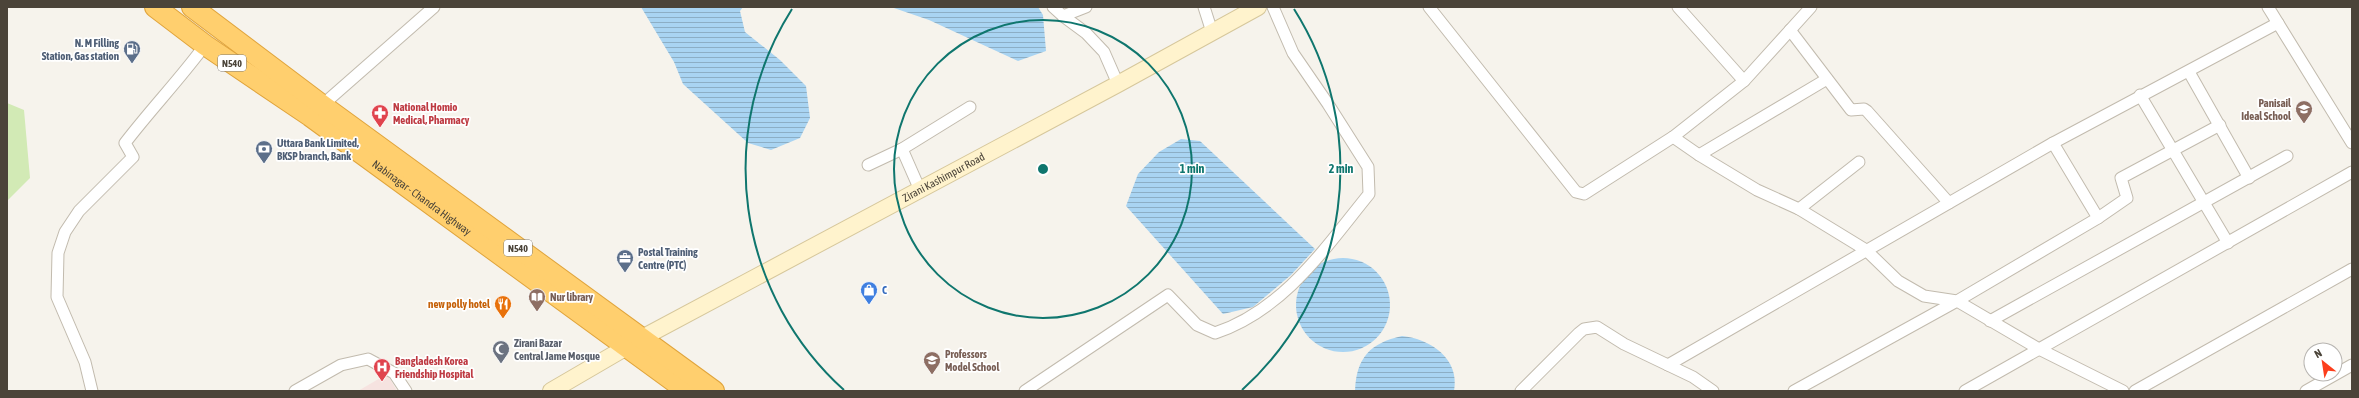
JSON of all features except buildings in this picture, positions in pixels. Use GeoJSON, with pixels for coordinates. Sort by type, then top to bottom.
{"type":"FeatureCollection","features":[{"type":"Feature","properties":{"kind":"highway","name":"Nabinagar - Chandra Highway"},"geometry":{"type":"LineString","coordinates":[[155,7],[205,45],[316,111]]}},
{"type":"Feature","properties":{"kind":"highway","name":"Nabinagar - Chandra Highway"},"geometry":{"type":"LineString","coordinates":[[192,7],[316,111],[635,342],[714,391]]}},
{"type":"Feature","properties":{"kind":"highway","name":"Nabinagar - Chandra Highway"},"geometry":{"type":"LineString","coordinates":[[635,342],[687,391]]}},
{"type":"Feature","properties":{"kind":"street"},"geometry":{"type":"LineString","coordinates":[[316,111],[434,7]]}},
{"type":"Feature","properties":{"kind":"street"},"geometry":{"type":"LineString","coordinates":[[1053,7],[1086,33],[1104,52],[1118,84]]}},
{"type":"Feature","properties":{"kind":"street"},"geometry":{"type":"LineString","coordinates":[[1063,16],[1086,7]]}},
{"type":"Feature","properties":{"kind":"street"},"geometry":{"type":"LineString","coordinates":[[1204,7],[1212,32]]}},
{"type":"Feature","properties":{"kind":"street","name":"Zirani Kashimpur Road"},"geometry":{"type":"LineString","coordinates":[[551,391],[635,342],[1118,84],[1258,7]]}},
{"type":"Feature","properties":{"kind":"street"},"geometry":{"type":"LineString","coordinates":[[1025,391],[1168,295],[1196,325],[1215,333],[1238,325],[1298,280],[1369,194],[1368,167],[1328,104],[1292,53],[1273,7]]}},
{"type":"Feature","properties":{"kind":"street"},"geometry":{"type":"LineString","coordinates":[[1429,7],[1576,192],[1584,194],[1673,137],[1744,81],[1811,7]]}},
{"type":"Feature","properties":{"kind":"street"},"geometry":{"type":"LineString","coordinates":[[1678,7],[1744,81]]}},
{"type":"Feature","properties":{"kind":"street"},"geometry":{"type":"LineString","coordinates":[[2268,7],[2352,143]]}},
{"type":"Feature","properties":{"kind":"street"},"geometry":{"type":"LineString","coordinates":[[1668,365],[2053,143],[2140,95],[2189,72],[2278,24]]}},
{"type":"Feature","properties":{"kind":"street"},"geometry":{"type":"LineString","coordinates":[[1790,30],[1851,110],[1864,109],[1867,111],[1949,203]]}},
{"type":"Feature","properties":{"kind":"street"},"geometry":{"type":"LineString","coordinates":[[92,391],[85,362],[57,297],[58,253],[65,232],[79,211],[133,157],[125,143],[147,114],[182,76],[205,45]]}},
{"type":"Feature","properties":{"kind":"street"},"geometry":{"type":"LineString","coordinates":[[2189,72],[2249,178]]}},
{"type":"Feature","properties":{"kind":"street"},"geometry":{"type":"LineString","coordinates":[[1699,155],[1827,79]]}},
{"type":"Feature","properties":{"kind":"street"},"geometry":{"type":"LineString","coordinates":[[2140,95],[2228,243]]}},
{"type":"Feature","properties":{"kind":"street"},"geometry":{"type":"LineString","coordinates":[[868,165],[902,149],[970,107]]}},
{"type":"Feature","properties":{"kind":"street"},"geometry":{"type":"LineString","coordinates":[[1794,391],[1957,301],[2098,218],[2127,198],[2121,178],[2220,125]]}},
{"type":"Feature","properties":{"kind":"street"},"geometry":{"type":"LineString","coordinates":[[1673,137],[1699,155],[1757,190],[1799,209],[1866,250],[1898,281],[1924,296],[1957,301],[2039,349],[2123,391]]}},
{"type":"Feature","properties":{"kind":"street"},"geometry":{"type":"LineString","coordinates":[[2053,143],[2098,218]]}},
{"type":"Feature","properties":{"kind":"street"},"geometry":{"type":"LineString","coordinates":[[902,149],[920,190]]}},
{"type":"Feature","properties":{"kind":"street"},"geometry":{"type":"LineString","coordinates":[[1990,321],[2287,156]]}},
{"type":"Feature","properties":{"kind":"street"},"geometry":{"type":"LineString","coordinates":[[1799,209],[1859,162]]}},
{"type":"Feature","properties":{"kind":"street"},"geometry":{"type":"LineString","coordinates":[[1965,391],[2352,172]]}},
{"type":"Feature","properties":{"kind":"street"},"geometry":{"type":"LineString","coordinates":[[2135,391],[2352,269]]}},
{"type":"Feature","properties":{"kind":"street"},"geometry":{"type":"LineString","coordinates":[[1521,391],[1579,333],[1590,327],[1597,327],[1624,344],[1693,377],[1713,391]]}},
{"type":"Feature","properties":{"kind":"street"},"geometry":{"type":"LineString","coordinates":[[295,391],[342,365],[368,359],[394,373],[406,391]]}},
{"type":"Feature","properties":{"kind":"street"},"geometry":{"type":"LineString","coordinates":[[2306,391],[2352,365]]}},
{"type":"Feature","properties":{"kind":"shaded area","name":"Bangladesh Korea Friendship Hospital"},"geometry":{"type":"Polygon","coordinates":[[[387,374],[397,391],[358,391],[387,374]]]}},
{"type":"Feature","properties":{"kind":"green space"},"geometry":{"type":"Polygon","coordinates":[[[7,103],[24,110],[30,178],[7,201],[7,103]]]}},
{"type":"Feature","properties":{"kind":"water"},"geometry":{"type":"Polygon","coordinates":[[[641,7],[743,7],[740,11],[745,32],[780,60],[806,86],[810,118],[800,138],[771,150],[748,143],[683,84],[674,62],[641,7]]]}},
{"type":"Feature","properties":{"kind":"water"},"geometry":{"type":"Polygon","coordinates":[[[891,7],[1038,7],[1043,15],[1046,51],[1018,61],[929,20],[891,7]]]}},
{"type":"Feature","properties":{"kind":"water"},"geometry":{"type":"Polygon","coordinates":[[[1181,139],[1200,141],[1315,249],[1291,275],[1253,307],[1223,314],[1126,206],[1138,174],[1159,152],[1181,139]]]}},
{"type":"Feature","properties":{"kind":"water"},"geometry":{"type":"Polygon","coordinates":[[[1334,258],[1352,258],[1361,261],[1377,271],[1387,287],[1390,296],[1390,314],[1387,323],[1377,339],[1361,349],[1352,352],[1334,352],[1325,349],[1309,339],[1299,323],[1296,314],[1296,296],[1299,287],[1309,271],[1325,261],[1334,258]]]}},
{"type":"Feature","properties":{"kind":"water"},"geometry":{"type":"Polygon","coordinates":[[[1402,336],[1423,341],[1441,352],[1448,360],[1452,369],[1455,379],[1454,391],[1355,391],[1358,369],[1367,354],[1381,343],[1402,336]]]}},
{"type":"Feature","properties":{"kind":"place","name":"N. M Filling Station, Gas station"},"geometry":{"type":"Point","coordinates":[132,64]}},
{"type":"Feature","properties":{"kind":"place","name":"Panisail Ideal School"},"geometry":{"type":"Point","coordinates":[2304,124]}},
{"type":"Feature","properties":{"kind":"place","name":"National Homio Medical, Pharmacy"},"geometry":{"type":"Point","coordinates":[380,128]}},
{"type":"Feature","properties":{"kind":"place","name":"Uttara Bank Limited, BKSP branch, Bank"},"geometry":{"type":"Point","coordinates":[264,164]}},
{"type":"Feature","properties":{"kind":"place","name":"Postal Training Centre (PTC)"},"geometry":{"type":"Point","coordinates":[625,273]}},
{"type":"Feature","properties":{"kind":"place","name":"C"},"geometry":{"type":"Point","coordinates":[869,305]}},
{"type":"Feature","properties":{"kind":"place","name":"Nur library"},"geometry":{"type":"Point","coordinates":[537,312]}},
{"type":"Feature","properties":{"kind":"place","name":"new polly hotel"},"geometry":{"type":"Point","coordinates":[503,319]}},
{"type":"Feature","properties":{"kind":"place","name":"Zirani Bazar Central Jame Mosque"},"geometry":{"type":"Point","coordinates":[501,364]}},
{"type":"Feature","properties":{"kind":"place","name":"Professors Model School"},"geometry":{"type":"Point","coordinates":[932,375]}},
{"type":"Feature","properties":{"kind":"place","name":"Bangladesh Korea Friendship Hospital"},"geometry":{"type":"Point","coordinates":[382,382]}}]}
